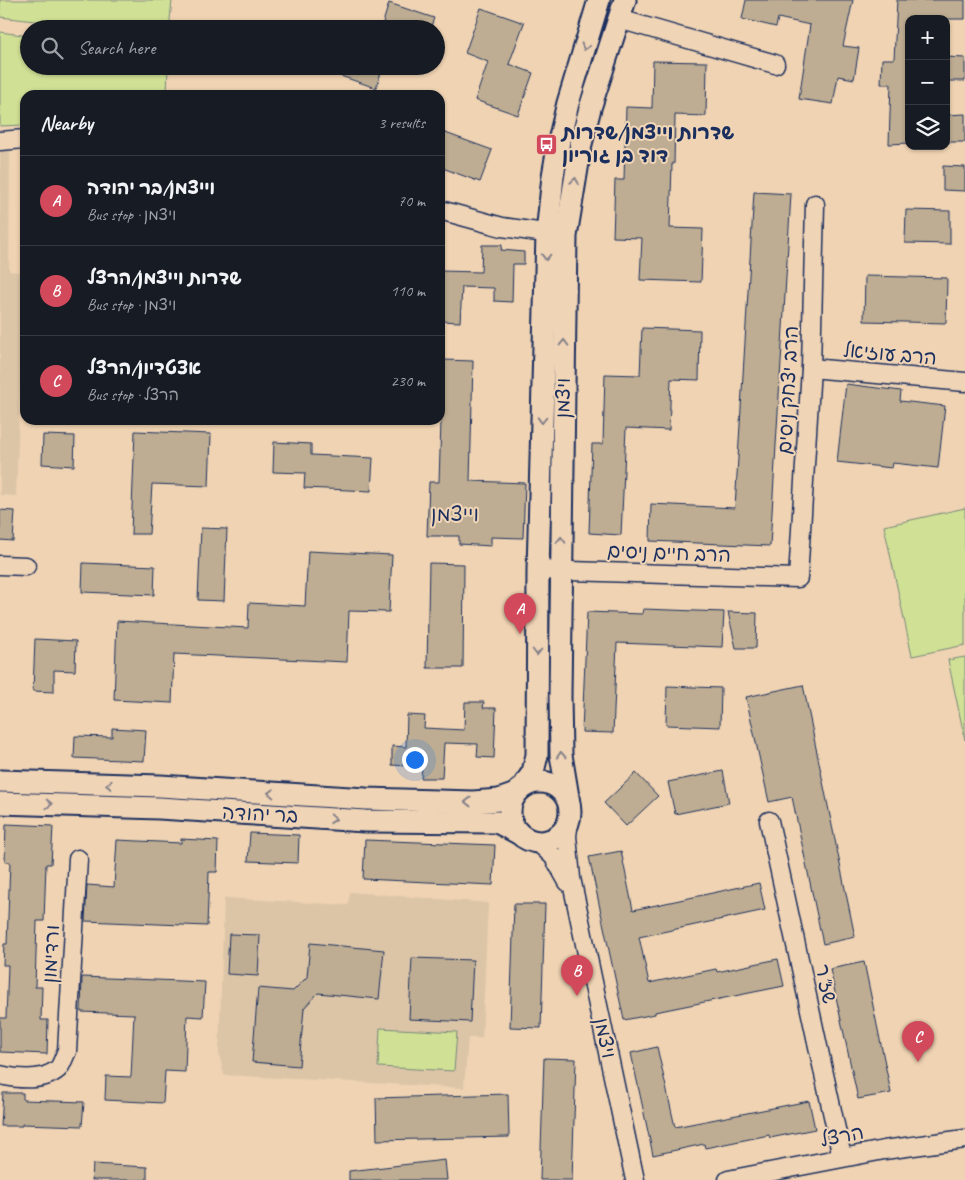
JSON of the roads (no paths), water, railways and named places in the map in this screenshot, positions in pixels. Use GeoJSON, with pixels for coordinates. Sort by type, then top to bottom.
{"type":"FeatureCollection","features":[{"type":"Feature","properties":{"kind":"street","name":"ויצמן"},"geometry":{"type":"LineString","coordinates":[[599,0],[559,141],[553,176],[556,235],[561,571],[561,755],[569,808],[567,850],[575,896],[635,1180]]}},
{"type":"Feature","properties":{"kind":"street","name":"ויצמן"},"geometry":{"type":"LineString","coordinates":[[520,791],[532,772],[537,755],[538,570],[556,235],[586,126],[622,9]]}},
{"type":"Feature","properties":{"kind":"street"},"geometry":{"type":"LineString","coordinates":[[622,9],[776,64]]}},
{"type":"Feature","properties":{"kind":"street"},"geometry":{"type":"LineString","coordinates":[[0,141],[20,139]]}},
{"type":"Feature","properties":{"kind":"street","name":"הרב יצחק ניסים"},"geometry":{"type":"LineString","coordinates":[[798,578],[811,368],[815,204]]}},
{"type":"Feature","properties":{"kind":"street"},"geometry":{"type":"LineString","coordinates":[[445,211],[502,227],[556,235]]}},
{"type":"Feature","properties":{"kind":"street","name":"הרב עוזיאל"},"geometry":{"type":"LineString","coordinates":[[811,368],[965,382]]}},
{"type":"Feature","properties":{"kind":"street"},"geometry":{"type":"LineString","coordinates":[[0,565],[26,566]]}},
{"type":"Feature","properties":{"kind":"street","name":"הרב חיים ניסים"},"geometry":{"type":"LineString","coordinates":[[538,570],[798,578]]}},
{"type":"Feature","properties":{"kind":"street","name":"בר יהודה"},"geometry":{"type":"LineString","coordinates":[[0,781],[160,786],[366,799],[473,802],[499,800],[520,791]]}},
{"type":"Feature","properties":{"kind":"street"},"geometry":{"type":"LineString","coordinates":[[544,782],[556,787],[564,794],[569,808],[565,828],[558,836],[549,841],[527,840],[512,825],[510,815],[511,803],[520,791],[533,783],[544,782]]}},
{"type":"Feature","properties":{"kind":"street","name":"בר יהודה"},"geometry":{"type":"LineString","coordinates":[[0,803],[159,808],[365,821],[497,822],[518,833]]}},
{"type":"Feature","properties":{"kind":"street","name":"שז\"ר"},"geometry":{"type":"LineString","coordinates":[[769,821],[842,1157]]}},
{"type":"Feature","properties":{"kind":"street","name":"ויצמן"},"geometry":{"type":"LineString","coordinates":[[538,842],[554,857],[575,896]]}},
{"type":"Feature","properties":{"kind":"street","name":"ורדימון"},"geometry":{"type":"LineString","coordinates":[[0,1075],[25,1079],[45,1076],[60,1068],[66,1051],[78,859]]}},
{"type":"Feature","properties":{"kind":"street","name":"הרצל"},"geometry":{"type":"LineString","coordinates":[[728,1180],[842,1157],[965,1139]]}},
{"type":"Feature","properties":{"kind":"place","name":"שדרות וייצמן/שדרות דוד בן גוריון"},"geometry":{"type":"Point","coordinates":[546,144]}},
{"type":"Feature","properties":{"kind":"place","name":"וייצמן/בר יהודה"},"geometry":{"type":"Point","coordinates":[520,634]}},
{"type":"Feature","properties":{"kind":"place","name":"שדרות וייצמן/הרצל"},"geometry":{"type":"Point","coordinates":[577,996]}},
{"type":"Feature","properties":{"kind":"place","name":"אצטדיון/הרצל"},"geometry":{"type":"Point","coordinates":[918,1062]}},
{"type":"Feature","properties":{"kind":"district","name":"וייצמן"},"geometry":{"type":"Point","coordinates":[455,514]}}]}
